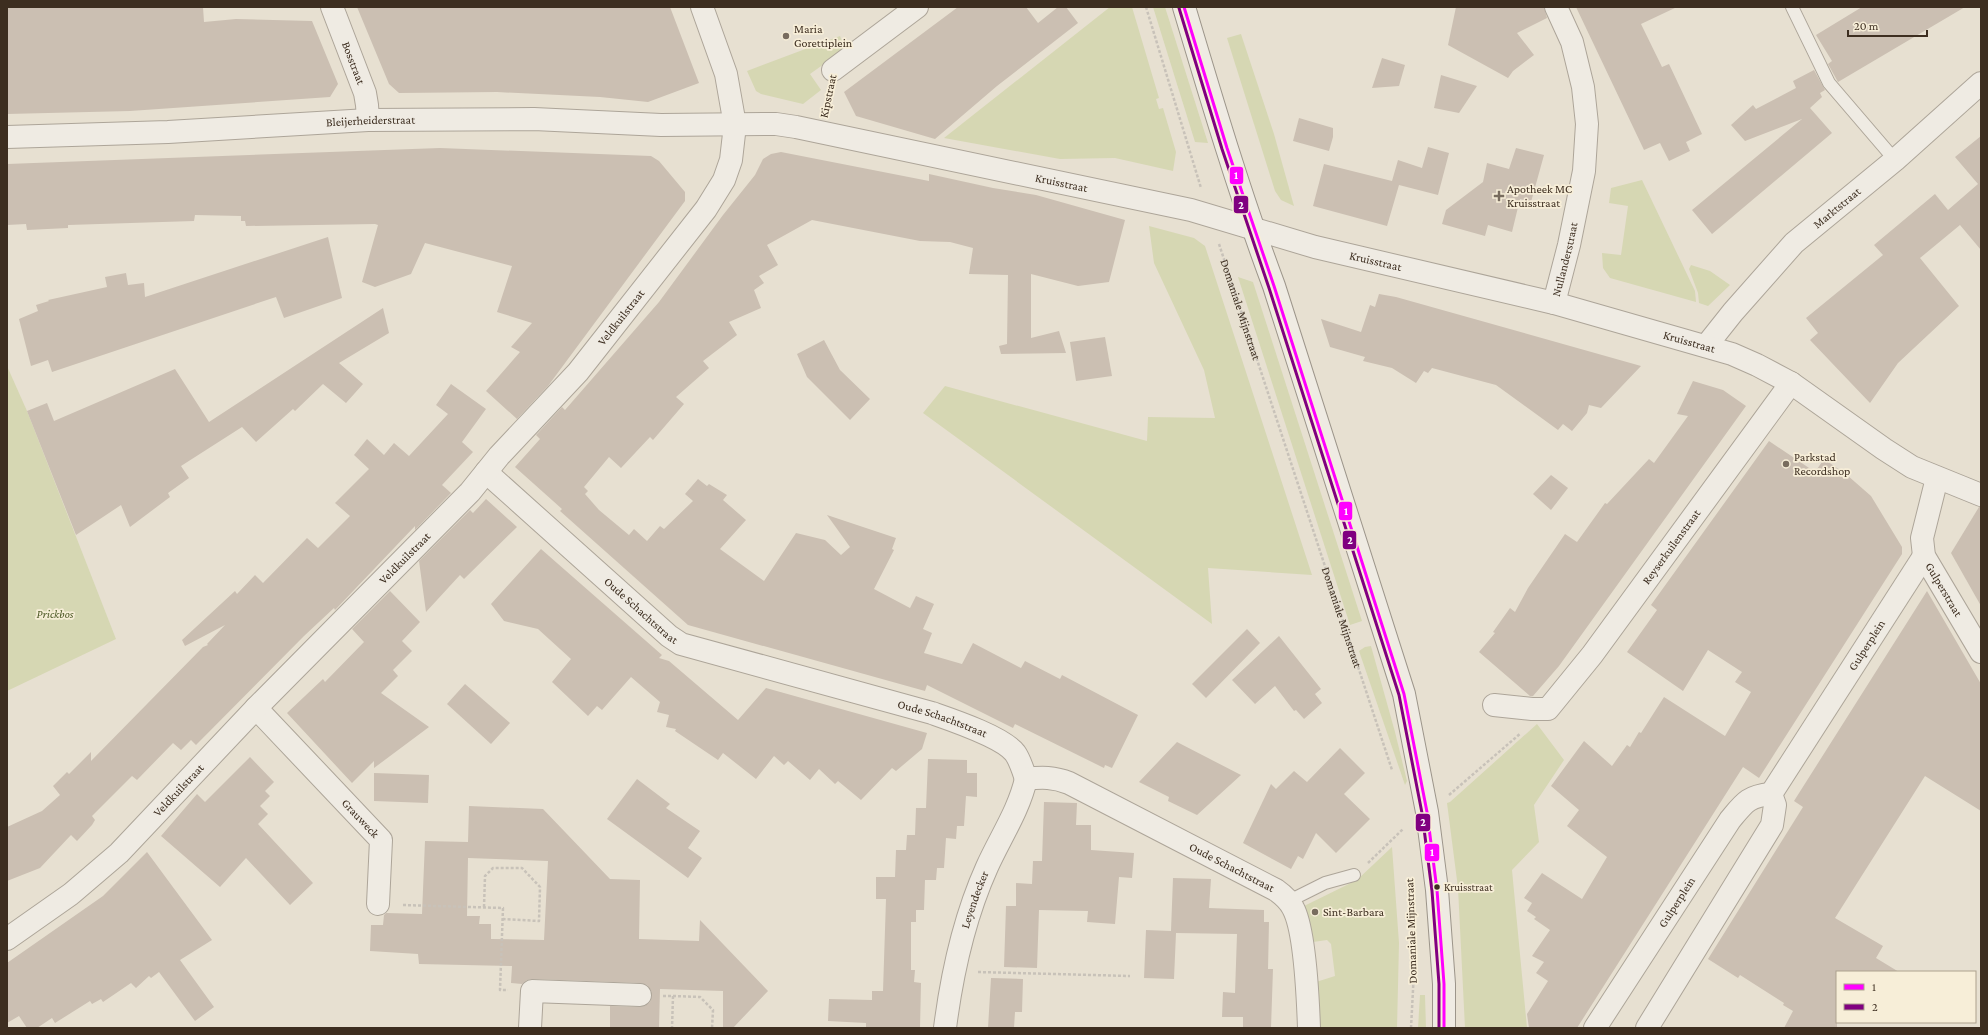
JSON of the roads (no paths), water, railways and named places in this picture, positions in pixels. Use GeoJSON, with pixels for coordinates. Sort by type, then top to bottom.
{"type":"FeatureCollection","features":[{"type":"Feature","properties":{"kind":"street","name":"Bosstraat"},"geometry":{"type":"LineString","coordinates":[[332,7],[365,93],[368,105],[368,120]]}},
{"type":"Feature","properties":{"kind":"street","name":"Veldkuilstraat"},"geometry":{"type":"LineString","coordinates":[[7,939],[71,894],[119,853],[256,708],[470,492],[486,472],[578,372],[706,209],[724,180],[731,160],[735,125],[726,74],[702,7]]}},
{"type":"Feature","properties":{"kind":"street","name":"Kipstraat"},"geometry":{"type":"LineString","coordinates":[[833,70],[918,7]]}},
{"type":"Feature","properties":{"kind":"street"},"geometry":{"type":"LineString","coordinates":[[1184,7],[1253,230],[1274,286],[1404,694],[1427,812],[1437,890],[1444,984],[1444,1028]]}},
{"type":"Feature","properties":{"kind":"street","name":"Nullanderstraat"},"geometry":{"type":"LineString","coordinates":[[1554,303],[1569,245],[1584,171],[1588,124],[1583,87],[1572,42],[1556,7]]}},
{"type":"Feature","properties":{"kind":"street","name":"Marktstraat"},"geometry":{"type":"LineString","coordinates":[[1706,346],[1733,312],[1794,243],[1895,160],[1981,84]]}},
{"type":"Feature","properties":{"kind":"street","name":"Bleijerheiderstraat"},"geometry":{"type":"LineString","coordinates":[[7,137],[168,132],[368,120],[534,119],[661,125],[735,125]]}},
{"type":"Feature","properties":{"kind":"street","name":"Kruisstraat"},"geometry":{"type":"LineString","coordinates":[[735,125],[776,124],[820,131],[1191,210],[1253,230],[1315,247],[1554,303],[1706,346],[1757,364],[1791,383],[1912,466],[1937,478],[1981,495]]}},
{"type":"Feature","properties":{"kind":"street","name":"Reyserkuilenstraat"},"geometry":{"type":"LineString","coordinates":[[1494,705],[1532,710],[1548,709],[1592,655],[1791,383]]}},
{"type":"Feature","properties":{"kind":"street","name":"Oude Schachtstraat"},"geometry":{"type":"LineString","coordinates":[[486,472],[669,636],[681,644],[932,713],[958,722],[1005,744],[1015,753],[1026,779],[1045,777],[1057,778],[1276,890],[1289,901],[1296,916],[1300,935],[1309,1028]]}},
{"type":"Feature","properties":{"kind":"street","name":"Gulperstraat"},"geometry":{"type":"LineString","coordinates":[[1937,478],[1922,538],[1924,556],[1981,652]]}},
{"type":"Feature","properties":{"kind":"street","name":"Gulperplein"},"geometry":{"type":"LineString","coordinates":[[1595,1028],[1730,820],[1743,804],[1751,798],[1771,794],[1924,556]]}},
{"type":"Feature","properties":{"kind":"street","name":"Grauweck"},"geometry":{"type":"LineString","coordinates":[[256,708],[381,840],[378,904]]}},
{"type":"Feature","properties":{"kind":"street","name":"Leyendecker"},"geometry":{"type":"LineString","coordinates":[[945,1028],[954,971],[970,912],[986,868],[1023,794],[1026,779]]}},
{"type":"Feature","properties":{"kind":"street"},"geometry":{"type":"LineString","coordinates":[[1647,1028],[1772,825],[1774,806],[1771,794]]}},
{"type":"Feature","properties":{"kind":"street"},"geometry":{"type":"LineString","coordinates":[[530,1028],[532,991],[640,994]]}},
{"type":"Feature","properties":{"kind":"lane"},"geometry":{"type":"LineString","coordinates":[[1792,7],[1829,83],[1895,160]]}},
{"type":"Feature","properties":{"kind":"lane"},"geometry":{"type":"LineString","coordinates":[[1289,901],[1325,883],[1354,875]]}},
{"type":"Feature","properties":{"kind":"place","name":"Maria Gorettiplein"},"geometry":{"type":"Point","coordinates":[786,36]}},
{"type":"Feature","properties":{"kind":"place","name":"Apotheek MC Kruisstraat"},"geometry":{"type":"Point","coordinates":[1499,196]}},
{"type":"Feature","properties":{"kind":"place","name":"Parkstad Recordshop"},"geometry":{"type":"Point","coordinates":[1786,464]}},
{"type":"Feature","properties":{"kind":"place","name":"Kruisstraat"},"geometry":{"type":"Point","coordinates":[1437,887]}},
{"type":"Feature","properties":{"kind":"place","name":"Sint-Barbara"},"geometry":{"type":"Point","coordinates":[1315,912]}},
{"type":"Feature","properties":{"kind":"park label","name":"Prickbos"},"geometry":{"type":"Point","coordinates":[55,614]}}]}
